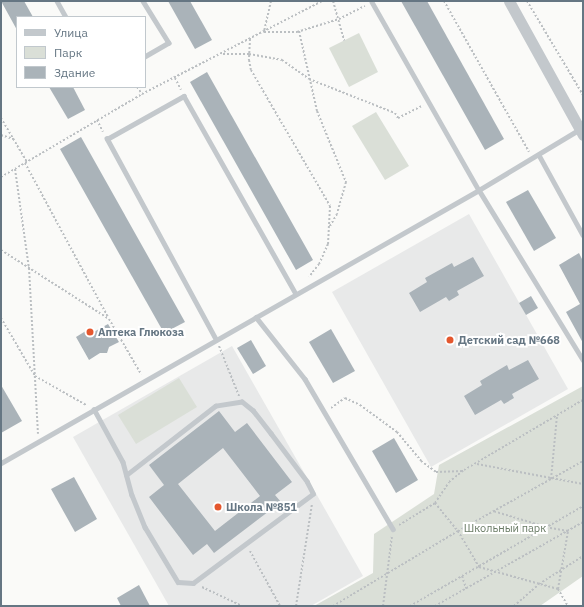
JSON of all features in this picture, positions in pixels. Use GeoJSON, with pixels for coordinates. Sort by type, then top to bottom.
{"type":"FeatureCollection","features":[{"type":"Feature","properties":{"kind":"street"},"geometry":{"type":"LineString","coordinates":[[509,1],[582,131]]}},
{"type":"Feature","properties":{"kind":"lane"},"geometry":{"type":"LineString","coordinates":[[57,1],[65,16]]}},
{"type":"Feature","properties":{"kind":"lane"},"geometry":{"type":"LineString","coordinates":[[144,1],[169,43],[146,55]]}},
{"type":"Feature","properties":{"kind":"lane"},"geometry":{"type":"LineString","coordinates":[[372,2],[479,190],[583,360]]}},
{"type":"Feature","properties":{"kind":"lane"},"geometry":{"type":"LineString","coordinates":[[216,340],[107,139],[184,96],[296,294]]}},
{"type":"Feature","properties":{"kind":"lane"},"geometry":{"type":"LineString","coordinates":[[1,463],[582,131]]}},
{"type":"Feature","properties":{"kind":"lane"},"geometry":{"type":"LineString","coordinates":[[539,155],[583,235]]}},
{"type":"Feature","properties":{"kind":"lane"},"geometry":{"type":"LineString","coordinates":[[256,317],[305,379],[393,529]]}},
{"type":"Feature","properties":{"kind":"lane"},"geometry":{"type":"LineString","coordinates":[[94,409],[123,462],[132,495],[144,527],[178,582],[193,583],[313,494],[307,482],[262,422],[253,411],[242,402],[216,406],[127,475]]}},
{"type":"Feature","properties":{"kind":"path"},"geometry":{"type":"LineString","coordinates":[[264,32],[271,1]]}},
{"type":"Feature","properties":{"kind":"path"},"geometry":{"type":"LineString","coordinates":[[1,177],[142,94],[250,40],[322,1]]}},
{"type":"Feature","properties":{"kind":"path"},"geometry":{"type":"LineString","coordinates":[[333,1],[344,40]]}},
{"type":"Feature","properties":{"kind":"path"},"geometry":{"type":"LineString","coordinates":[[444,1],[533,159]]}},
{"type":"Feature","properties":{"kind":"path"},"geometry":{"type":"LineString","coordinates":[[527,1],[583,95]]}},
{"type":"Feature","properties":{"kind":"path"},"geometry":{"type":"LineString","coordinates":[[264,32],[299,31],[339,19],[372,2]]}},
{"type":"Feature","properties":{"kind":"path"},"geometry":{"type":"LineString","coordinates":[[299,31],[317,111],[346,182],[337,214],[328,229]]}},
{"type":"Feature","properties":{"kind":"path"},"geometry":{"type":"LineString","coordinates":[[250,40],[249,54],[251,70],[330,206],[328,244],[319,264],[296,294]]}},
{"type":"Feature","properties":{"kind":"path"},"geometry":{"type":"LineString","coordinates":[[222,54],[249,54],[282,60],[309,79],[395,113],[398,118],[429,102]]}},
{"type":"Feature","properties":{"kind":"path"},"geometry":{"type":"LineString","coordinates":[[175,78],[184,96]]}},
{"type":"Feature","properties":{"kind":"path"},"geometry":{"type":"LineString","coordinates":[[138,88],[142,94]]}},
{"type":"Feature","properties":{"kind":"path"},"geometry":{"type":"LineString","coordinates":[[1,118],[144,381]]}},
{"type":"Feature","properties":{"kind":"path"},"geometry":{"type":"LineString","coordinates":[[97,120],[107,139]]}},
{"type":"Feature","properties":{"kind":"path"},"geometry":{"type":"LineString","coordinates":[[1,135],[13,139]]}},
{"type":"Feature","properties":{"kind":"path"},"geometry":{"type":"LineString","coordinates":[[14,169],[30,268],[38,441]]}},
{"type":"Feature","properties":{"kind":"path"},"geometry":{"type":"LineString","coordinates":[[1,250],[109,319]]}},
{"type":"Feature","properties":{"kind":"path"},"geometry":{"type":"LineString","coordinates":[[1,318],[35,376],[94,409]]}},
{"type":"Feature","properties":{"kind":"path"},"geometry":{"type":"LineString","coordinates":[[216,340],[242,402]]}},
{"type":"Feature","properties":{"kind":"path"},"geometry":{"type":"LineString","coordinates":[[324,413],[345,398],[360,405],[397,432],[421,461],[436,472],[464,470]]}},
{"type":"Feature","properties":{"kind":"path"},"geometry":{"type":"LineString","coordinates":[[383,606],[385,576],[393,529],[435,503],[449,482],[464,470],[583,400]]}},
{"type":"Feature","properties":{"kind":"path"},"geometry":{"type":"LineString","coordinates":[[551,479],[557,414]]}},
{"type":"Feature","properties":{"kind":"path"},"geometry":{"type":"LineString","coordinates":[[333,606],[458,531],[583,461]]}},
{"type":"Feature","properties":{"kind":"path"},"geometry":{"type":"LineString","coordinates":[[475,464],[583,484]]}},
{"type":"Feature","properties":{"kind":"path"},"geometry":{"type":"LineString","coordinates":[[296,606],[313,494]]}},
{"type":"Feature","properties":{"kind":"path"},"geometry":{"type":"LineString","coordinates":[[435,503],[458,531],[479,567],[558,589]]}},
{"type":"Feature","properties":{"kind":"path"},"geometry":{"type":"LineString","coordinates":[[410,606],[583,506]]}},
{"type":"Feature","properties":{"kind":"path"},"geometry":{"type":"LineString","coordinates":[[493,511],[546,528],[568,531]]}},
{"type":"Feature","properties":{"kind":"path"},"geometry":{"type":"LineString","coordinates":[[435,606],[583,522]]}},
{"type":"Feature","properties":{"kind":"path"},"geometry":{"type":"LineString","coordinates":[[568,531],[563,568],[558,589],[568,606]]}},
{"type":"Feature","properties":{"kind":"path"},"geometry":{"type":"LineString","coordinates":[[246,543],[280,606]]}},
{"type":"Feature","properties":{"kind":"path"},"geometry":{"type":"LineString","coordinates":[[514,606],[539,584],[583,556]]}},
{"type":"Feature","properties":{"kind":"path"},"geometry":{"type":"LineString","coordinates":[[462,576],[466,588]]}},
{"type":"Feature","properties":{"kind":"path"},"geometry":{"type":"LineString","coordinates":[[193,583],[242,606]]}},
{"type":"Feature","properties":{"kind":"shaded area","name":"Детский сад №668"},"geometry":{"type":"Polygon","coordinates":[[[469,214],[568,389],[431,467],[332,292],[469,214]]]}},
{"type":"Feature","properties":{"kind":"shaded area","name":"Школа №851"},"geometry":{"type":"Polygon","coordinates":[[[232,346],[363,576],[311,606],[169,606],[73,437],[232,346]]]}},
{"type":"Feature","properties":{"kind":"green space"},"geometry":{"type":"Polygon","coordinates":[[[359,33],[378,72],[349,87],[329,48],[359,33]]]}},
{"type":"Feature","properties":{"kind":"green space"},"geometry":{"type":"Polygon","coordinates":[[[376,112],[409,166],[385,180],[352,126],[376,112]]]}},
{"type":"Feature","properties":{"kind":"green space"},"geometry":{"type":"Polygon","coordinates":[[[179,378],[197,407],[136,444],[118,415],[179,378]]]}},
{"type":"Feature","properties":{"kind":"green space","name":"Школьный парк"},"geometry":{"type":"Polygon","coordinates":[[[583,386],[583,576],[540,606],[314,606],[373,573],[374,534],[434,494],[439,465],[583,386]]]}},
{"type":"Feature","properties":{"kind":"building"},"geometry":{"type":"Polygon","coordinates":[[[1,1],[24,1],[32,16],[16,16],[16,28],[1,1]]]}},
{"type":"Feature","properties":{"kind":"building"},"geometry":{"type":"Polygon","coordinates":[[[168,1],[190,1],[212,40],[195,49],[168,1]]]}},
{"type":"Feature","properties":{"kind":"building"},"geometry":{"type":"Polygon","coordinates":[[[401,1],[427,1],[504,139],[485,150],[401,1]]]}},
{"type":"Feature","properties":{"kind":"building"},"geometry":{"type":"Polygon","coordinates":[[[207,72],[313,260],[296,270],[190,82],[207,72]]]}},
{"type":"Feature","properties":{"kind":"building"},"geometry":{"type":"Polygon","coordinates":[[[50,88],[74,88],[85,110],[68,119],[50,88]]]}},
{"type":"Feature","properties":{"kind":"building"},"geometry":{"type":"Polygon","coordinates":[[[81,137],[185,322],[164,333],[60,149],[81,137]]]}},
{"type":"Feature","properties":{"kind":"building"},"geometry":{"type":"Polygon","coordinates":[[[528,190],[556,238],[534,251],[506,202],[528,190]]]}},
{"type":"Feature","properties":{"kind":"building"},"geometry":{"type":"Polygon","coordinates":[[[579,253],[583,261],[583,343],[566,312],[580,304],[559,265],[579,253]]]}},
{"type":"Feature","properties":{"kind":"building"},"geometry":{"type":"Polygon","coordinates":[[[473,257],[484,276],[457,291],[459,295],[449,301],[446,297],[420,312],[409,293],[427,282],[425,278],[452,263],[454,267],[473,257]]]}},
{"type":"Feature","properties":{"kind":"building"},"geometry":{"type":"Polygon","coordinates":[[[531,296],[538,308],[526,315],[519,303],[531,296]]]}},
{"type":"Feature","properties":{"kind":"building"},"geometry":{"type":"Polygon","coordinates":[[[108,324],[119,342],[109,347],[107,353],[100,353],[89,360],[76,337],[89,329],[92,333],[108,324]]]}},
{"type":"Feature","properties":{"kind":"building"},"geometry":{"type":"Polygon","coordinates":[[[331,329],[355,371],[333,383],[309,342],[331,329]]]}},
{"type":"Feature","properties":{"kind":"building"},"geometry":{"type":"Polygon","coordinates":[[[251,340],[266,366],[253,374],[237,348],[251,340]]]}},
{"type":"Feature","properties":{"kind":"building"},"geometry":{"type":"Polygon","coordinates":[[[528,360],[539,379],[512,394],[514,398],[504,404],[501,400],[475,415],[464,396],[482,385],[480,381],[507,365],[509,370],[528,360]]]}},
{"type":"Feature","properties":{"kind":"building"},"geometry":{"type":"Polygon","coordinates":[[[1,385],[22,421],[1,433],[1,385]]]}},
{"type":"Feature","properties":{"kind":"building"},"geometry":{"type":"Polygon","coordinates":[[[219,411],[235,432],[247,423],[292,482],[275,495],[281,502],[214,553],[207,544],[193,555],[149,497],[164,485],[149,465],[219,411]],[[223,448],[178,484],[215,531],[260,496],[223,448]]]}},
{"type":"Feature","properties":{"kind":"building"},"geometry":{"type":"Polygon","coordinates":[[[394,438],[418,480],[396,493],[372,451],[394,438]]]}},
{"type":"Feature","properties":{"kind":"building"},"geometry":{"type":"Polygon","coordinates":[[[74,477],[97,519],[75,532],[51,489],[74,477]]]}},
{"type":"Feature","properties":{"kind":"building"},"geometry":{"type":"Polygon","coordinates":[[[139,585],[150,606],[121,606],[117,598],[139,585]]]}},
{"type":"Feature","properties":{"kind":"place","name":"Аптека Глюкоза"},"geometry":{"type":"Point","coordinates":[90,332]}},
{"type":"Feature","properties":{"kind":"place","name":"Детский сад №668"},"geometry":{"type":"Point","coordinates":[450,340]}},
{"type":"Feature","properties":{"kind":"place","name":"Школа №851"},"geometry":{"type":"Point","coordinates":[218,507]}}]}
